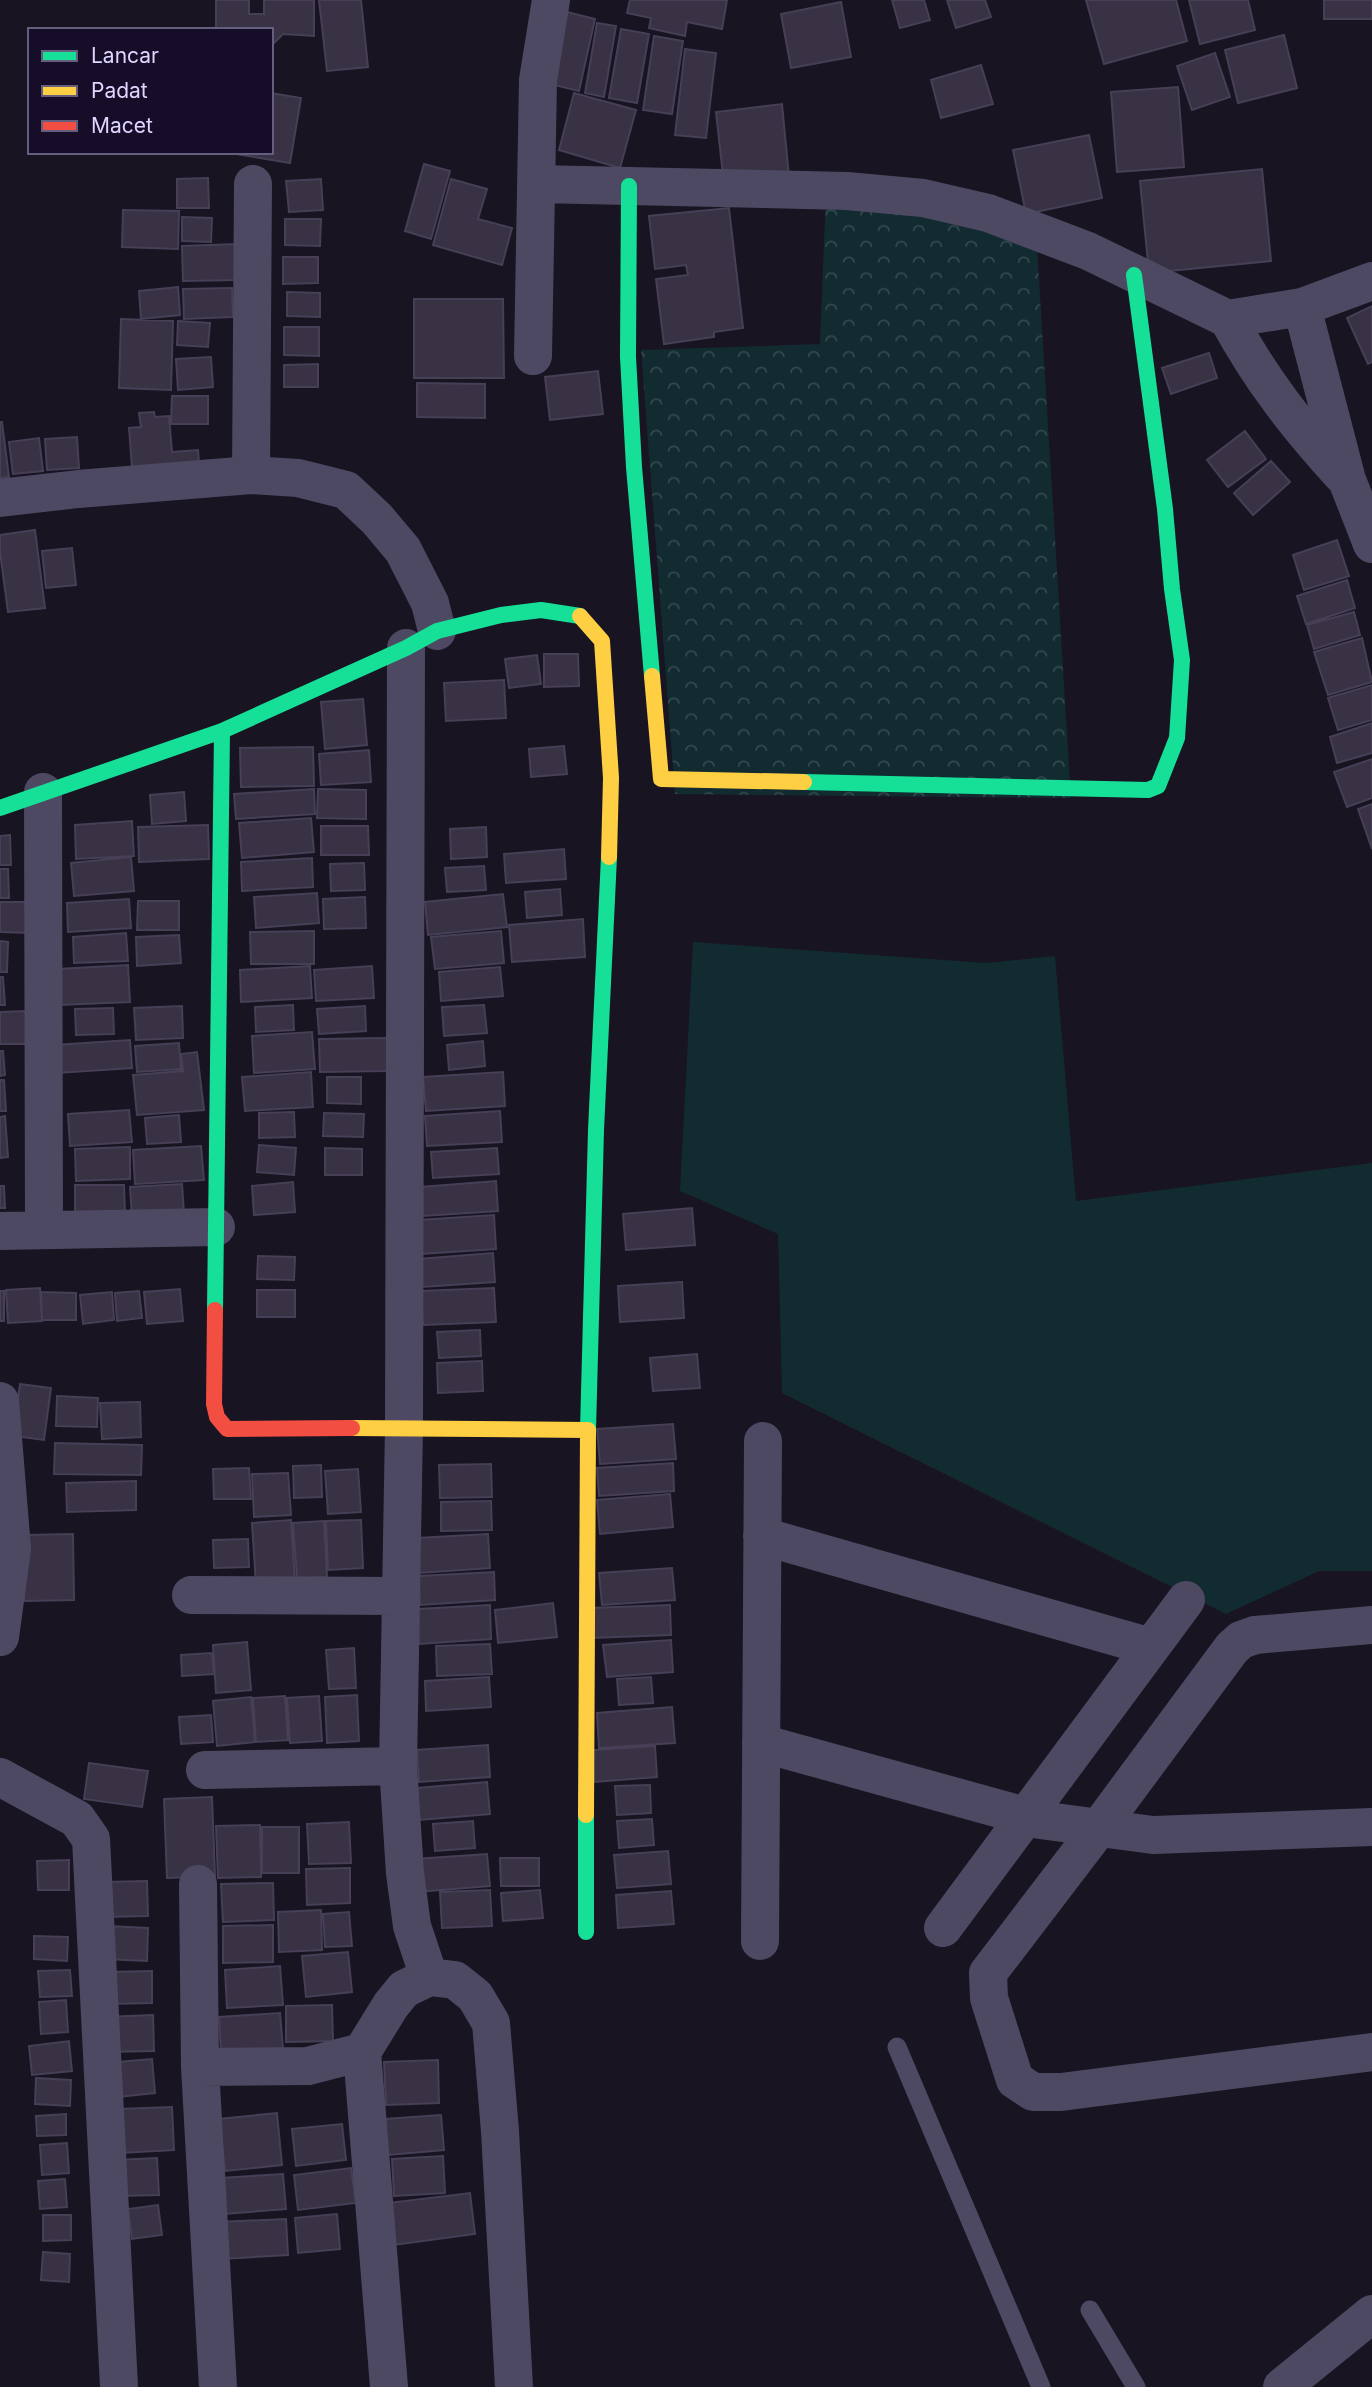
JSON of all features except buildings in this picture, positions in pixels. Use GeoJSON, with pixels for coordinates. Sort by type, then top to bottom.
{"type":"FeatureCollection","features":[{"type":"Feature","properties":{"kind":"street"},"geometry":{"type":"LineString","coordinates":[[533,356],[538,80],[551,0]]}},
{"type":"Feature","properties":{"kind":"street"},"geometry":{"type":"LineString","coordinates":[[251,475],[253,184]]}},
{"type":"Feature","properties":{"kind":"street"},"geometry":{"type":"LineString","coordinates":[[538,184],[847,191],[923,198],[988,214],[1088,251],[1227,319],[1275,397],[1347,480]]}},
{"type":"Feature","properties":{"kind":"street"},"geometry":{"type":"LineString","coordinates":[[629,187],[628,357],[634,467],[661,779],[1148,790],[1158,786],[1177,738],[1182,660],[1135,275]]}},
{"type":"Feature","properties":{"kind":"street"},"geometry":{"type":"LineString","coordinates":[[1227,319],[1302,307],[1372,281]]}},
{"type":"Feature","properties":{"kind":"street"},"geometry":{"type":"LineString","coordinates":[[1302,307],[1347,480],[1372,544]]}},
{"type":"Feature","properties":{"kind":"street"},"geometry":{"type":"LineString","coordinates":[[0,498],[251,475],[298,478],[346,489],[377,519],[403,550],[430,603],[421,640],[398,1766],[405,1873],[412,1926],[429,1977]]}},
{"type":"Feature","properties":{"kind":"street"},"geometry":{"type":"LineString","coordinates":[[0,808],[222,731],[421,640],[500,615],[541,610],[579,615],[602,641],[611,778],[587,1430],[586,1932]]}},
{"type":"Feature","properties":{"kind":"street"},"geometry":{"type":"LineString","coordinates":[[222,731],[216,1227],[215,1404],[218,1417],[228,1429],[404,1427],[587,1430]]}},
{"type":"Feature","properties":{"kind":"street"},"geometry":{"type":"LineString","coordinates":[[43,792],[44,1230]]}},
{"type":"Feature","properties":{"kind":"street"},"geometry":{"type":"LineString","coordinates":[[0,1231],[216,1227]]}},
{"type":"Feature","properties":{"kind":"street"},"geometry":{"type":"LineString","coordinates":[[0,1401],[12,1549],[0,1637]]}},
{"type":"Feature","properties":{"kind":"street"},"geometry":{"type":"LineString","coordinates":[[760,1941],[763,1441]]}},
{"type":"Feature","properties":{"kind":"street"},"geometry":{"type":"LineString","coordinates":[[762,1536],[1151,1647]]}},
{"type":"Feature","properties":{"kind":"street"},"geometry":{"type":"LineString","coordinates":[[191,1595],[401,1596]]}},
{"type":"Feature","properties":{"kind":"street"},"geometry":{"type":"LineString","coordinates":[[943,1928],[1032,1818],[1186,1600]]}},
{"type":"Feature","properties":{"kind":"street"},"geometry":{"type":"LineString","coordinates":[[1372,1625],[1255,1635],[1241,1640],[1232,1648],[1089,1828],[988,1973],[989,1998],[1015,2080],[1033,2092],[1061,2092],[1372,2052]]}},
{"type":"Feature","properties":{"kind":"street"},"geometry":{"type":"LineString","coordinates":[[761,1744],[1032,1818],[1089,1828],[1153,1835],[1372,1827]]}},
{"type":"Feature","properties":{"kind":"street"},"geometry":{"type":"LineString","coordinates":[[205,1770],[398,1766]]}},
{"type":"Feature","properties":{"kind":"street"},"geometry":{"type":"LineString","coordinates":[[0,1777],[77,1819],[91,1839],[119,2387]]}},
{"type":"Feature","properties":{"kind":"street"},"geometry":{"type":"LineString","coordinates":[[198,1884],[200,2067],[218,2387]]}},
{"type":"Feature","properties":{"kind":"street"},"geometry":{"type":"LineString","coordinates":[[389,2387],[362,2052],[404,1989],[429,1977],[455,1980],[475,1996],[491,2023],[500,2131],[514,2387]]}},
{"type":"Feature","properties":{"kind":"street"},"geometry":{"type":"LineString","coordinates":[[200,2067],[308,2066],[362,2052]]}},
{"type":"Feature","properties":{"kind":"street"},"geometry":{"type":"LineString","coordinates":[[1282,2387],[1372,2314]]}},
{"type":"Feature","properties":{"kind":"lane"},"geometry":{"type":"LineString","coordinates":[[897,2047],[1041,2387]]}},
{"type":"Feature","properties":{"kind":"lane"},"geometry":{"type":"LineString","coordinates":[[1090,2310],[1136,2387]]}},
{"type":"Feature","properties":{"kind":"green space"},"geometry":{"type":"Polygon","coordinates":[[[826,193],[1036,231],[1071,798],[675,794],[641,350],[820,344],[826,193]]]}},
{"type":"Feature","properties":{"kind":"green space"},"geometry":{"type":"Polygon","coordinates":[[[693,942],[986,963],[1055,956],[1076,1201],[1372,1163],[1372,1571],[1319,1571],[1226,1614],[782,1393],[778,1234],[680,1191],[693,942]]]}},
{"type":"Feature","properties":{"kind":"traffic: fast"},"geometry":{"type":"LineString","coordinates":[[629,186],[628,357],[634,467],[652,676]]}},
{"type":"Feature","properties":{"kind":"traffic: fast"},"geometry":{"type":"LineString","coordinates":[[804,782],[1148,790],[1158,786],[1177,738],[1182,660],[1134,275]]}},
{"type":"Feature","properties":{"kind":"traffic: fast"},"geometry":{"type":"LineString","coordinates":[[0,808],[222,731],[406,648],[437,631],[501,615],[541,610],[580,616]]}},
{"type":"Feature","properties":{"kind":"traffic: fast"},"geometry":{"type":"LineString","coordinates":[[215,1310],[222,731]]}},
{"type":"Feature","properties":{"kind":"traffic: fast"},"geometry":{"type":"LineString","coordinates":[[588,1430],[596,1130],[609,857]]}},
{"type":"Feature","properties":{"kind":"traffic: fast"},"geometry":{"type":"LineString","coordinates":[[586,1815],[586,1932]]}},
{"type":"Feature","properties":{"kind":"traffic: slow"},"geometry":{"type":"LineString","coordinates":[[580,616],[602,641],[611,778],[609,857]]}},
{"type":"Feature","properties":{"kind":"traffic: slow"},"geometry":{"type":"LineString","coordinates":[[652,676],[661,779],[804,782]]}},
{"type":"Feature","properties":{"kind":"traffic: slow"},"geometry":{"type":"LineString","coordinates":[[352,1428],[588,1430]]}},
{"type":"Feature","properties":{"kind":"traffic: slow"},"geometry":{"type":"LineString","coordinates":[[586,1815],[588,1430]]}},
{"type":"Feature","properties":{"kind":"traffic: jam"},"geometry":{"type":"LineString","coordinates":[[215,1310],[214,1404],[217,1417],[227,1429],[352,1428]]}}]}
